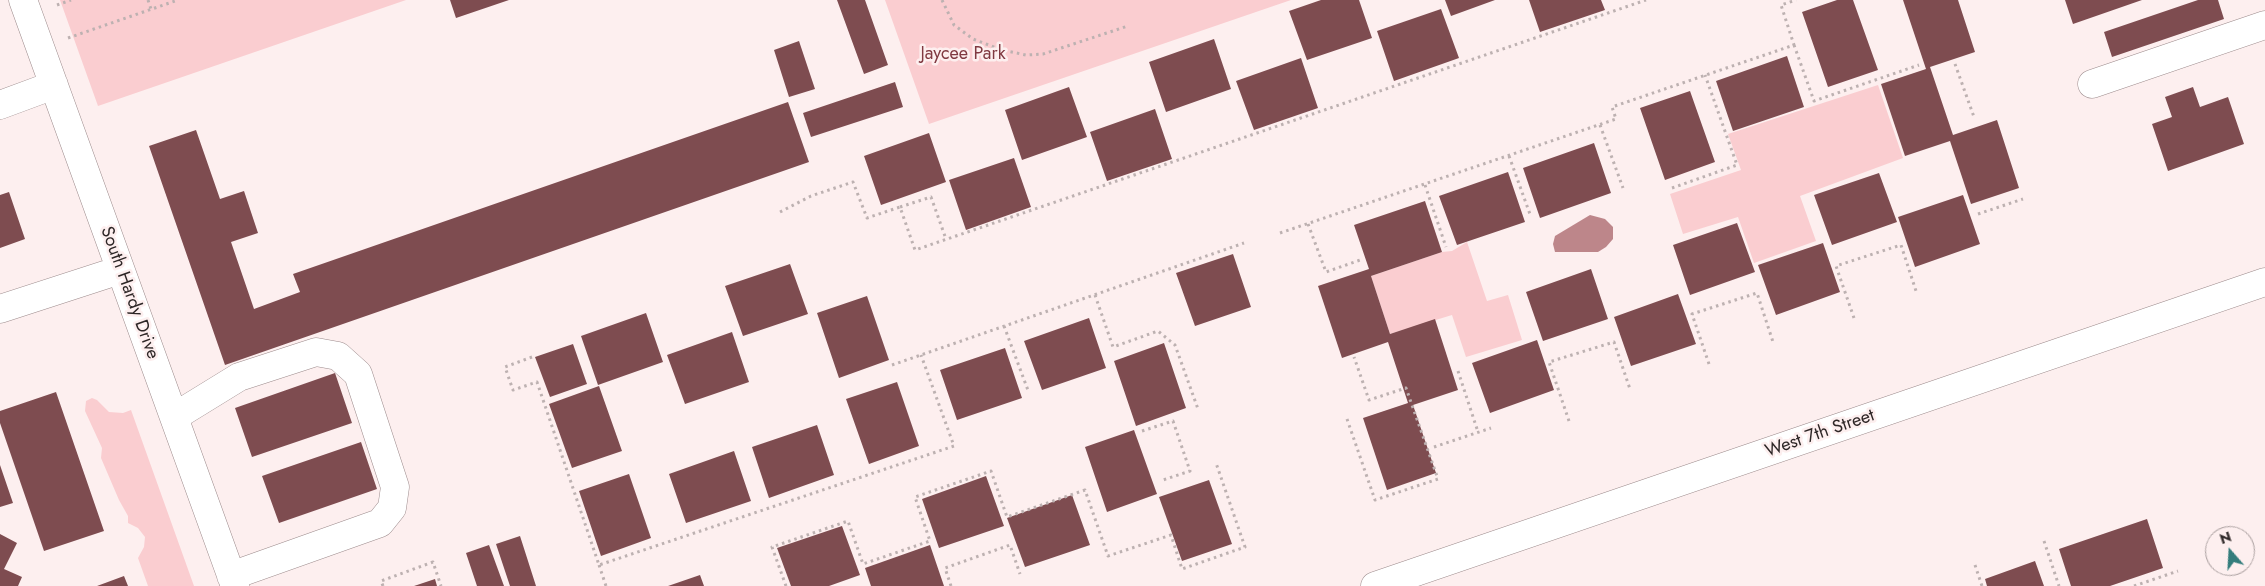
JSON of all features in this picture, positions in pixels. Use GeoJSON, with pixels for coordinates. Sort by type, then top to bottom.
{"type":"FeatureCollection","features":[{"type":"Feature","properties":{"kind":"street","name":"South Hardy Drive"},"geometry":{"type":"LineString","coordinates":[[23,0],[233,581]]}},
{"type":"Feature","properties":{"kind":"street"},"geometry":{"type":"LineString","coordinates":[[2092,84],[2265,25]]}},
{"type":"Feature","properties":{"kind":"street"},"geometry":{"type":"LineString","coordinates":[[0,105],[54,85]]}},
{"type":"Feature","properties":{"kind":"street"},"geometry":{"type":"LineString","coordinates":[[0,309],[120,270]]}},
{"type":"Feature","properties":{"kind":"street","name":"West 7th Street"},"geometry":{"type":"LineString","coordinates":[[1375,586],[2265,282]]}},
{"type":"Feature","properties":{"kind":"street"},"geometry":{"type":"LineString","coordinates":[[174,418],[240,377],[316,352],[338,356],[358,374],[395,487],[392,508],[380,522],[233,581]]}},
{"type":"Feature","properties":{"kind":"path"},"geometry":{"type":"LineString","coordinates":[[62,3],[71,0]]}},
{"type":"Feature","properties":{"kind":"path"},"geometry":{"type":"LineString","coordinates":[[148,0],[151,9]]}},
{"type":"Feature","properties":{"kind":"path"},"geometry":{"type":"LineString","coordinates":[[73,36],[178,0]]}},
{"type":"Feature","properties":{"kind":"path"},"geometry":{"type":"LineString","coordinates":[[942,0],[954,25],[974,39],[1002,50],[1026,55],[1043,54],[1128,26]]}},
{"type":"Feature","properties":{"kind":"path"},"geometry":{"type":"LineString","coordinates":[[900,207],[915,250],[1646,0]]}},
{"type":"Feature","properties":{"kind":"path"},"geometry":{"type":"LineString","coordinates":[[1796,0],[1781,5],[1814,101],[1918,65]]}},
{"type":"Feature","properties":{"kind":"path"},"geometry":{"type":"LineString","coordinates":[[1280,233],[1600,125],[1616,119],[1612,107],[1794,45]]}},
{"type":"Feature","properties":{"kind":"path"},"geometry":{"type":"LineString","coordinates":[[1955,64],[1974,118]]}},
{"type":"Feature","properties":{"kind":"path"},"geometry":{"type":"LineString","coordinates":[[1672,188],[1736,165],[1705,75]]}},
{"type":"Feature","properties":{"kind":"path"},"geometry":{"type":"LineString","coordinates":[[1600,125],[1623,188]]}},
{"type":"Feature","properties":{"kind":"path"},"geometry":{"type":"LineString","coordinates":[[1509,156],[1531,217]]}},
{"type":"Feature","properties":{"kind":"path"},"geometry":{"type":"LineString","coordinates":[[780,212],[810,196],[853,182],[867,218],[931,197],[946,240]]}},
{"type":"Feature","properties":{"kind":"path"},"geometry":{"type":"LineString","coordinates":[[1425,184],[1446,247]]}},
{"type":"Feature","properties":{"kind":"path"},"geometry":{"type":"LineString","coordinates":[[1978,214],[2023,199]]}},
{"type":"Feature","properties":{"kind":"path"},"geometry":{"type":"LineString","coordinates":[[1308,224],[1326,272],[1363,259]]}},
{"type":"Feature","properties":{"kind":"path"},"geometry":{"type":"LineString","coordinates":[[892,365],[1244,243]]}},
{"type":"Feature","properties":{"kind":"path"},"geometry":{"type":"LineString","coordinates":[[1854,318],[1836,266],[1901,245],[1917,294]]}},
{"type":"Feature","properties":{"kind":"path"},"geometry":{"type":"LineString","coordinates":[[1709,364],[1692,314],[1757,293],[1773,342]]}},
{"type":"Feature","properties":{"kind":"path"},"geometry":{"type":"LineString","coordinates":[[1095,295],[1113,347],[1158,331],[1175,346],[1198,409]]}},
{"type":"Feature","properties":{"kind":"path"},"geometry":{"type":"LineString","coordinates":[[1004,326],[1029,393]]}},
{"type":"Feature","properties":{"kind":"path"},"geometry":{"type":"LineString","coordinates":[[1569,421],[1549,362],[1614,342],[1630,389]]}},
{"type":"Feature","properties":{"kind":"path"},"geometry":{"type":"LineString","coordinates":[[599,565],[954,446],[921,355]]}},
{"type":"Feature","properties":{"kind":"path"},"geometry":{"type":"LineString","coordinates":[[532,356],[506,367],[513,390],[536,382],[606,586]]}},
{"type":"Feature","properties":{"kind":"path"},"geometry":{"type":"LineString","coordinates":[[1347,419],[1375,500],[1438,479],[1406,388],[1369,400],[1354,357]]}},
{"type":"Feature","properties":{"kind":"path"},"geometry":{"type":"LineString","coordinates":[[1458,372],[1478,432]]}},
{"type":"Feature","properties":{"kind":"path"},"geometry":{"type":"LineString","coordinates":[[1142,431],[1173,421],[1190,472],[1160,481]]}},
{"type":"Feature","properties":{"kind":"path"},"geometry":{"type":"LineString","coordinates":[[1434,447],[1491,428]]}},
{"type":"Feature","properties":{"kind":"path"},"geometry":{"type":"LineString","coordinates":[[786,586],[772,547],[848,521],[863,564],[930,541],[915,497],[991,471],[1007,517],[1085,490],[1108,556],[1171,535],[1182,569],[1245,547],[1216,463]]}},
{"type":"Feature","properties":{"kind":"path"},"geometry":{"type":"LineString","coordinates":[[2044,541],[2059,586]]}},
{"type":"Feature","properties":{"kind":"path"},"geometry":{"type":"LineString","coordinates":[[951,586],[945,568],[1010,545],[1020,574]]}},
{"type":"Feature","properties":{"kind":"path"},"geometry":{"type":"LineString","coordinates":[[383,586],[381,581],[433,562],[441,586]]}},
{"type":"Feature","properties":{"kind":"path"},"geometry":{"type":"LineString","coordinates":[[1975,565],[1982,586]]}},
{"type":"Feature","properties":{"kind":"path"},"geometry":{"type":"LineString","coordinates":[[2134,586],[2178,571]]}},
{"type":"Feature","properties":{"kind":"green space"},"geometry":{"type":"Polygon","coordinates":[[[60,0],[406,0],[98,106],[60,0]]]}},
{"type":"Feature","properties":{"kind":"green space","name":"Jaycee Park"},"geometry":{"type":"Polygon","coordinates":[[[885,0],[1291,0],[929,124],[885,0]]]}},
{"type":"Feature","properties":{"kind":"green space"},"geometry":{"type":"Polygon","coordinates":[[[1878,85],[1903,158],[1800,196],[1816,241],[1754,263],[1738,217],[1683,234],[1670,194],[1741,170],[1728,134],[1878,85]]]}},
{"type":"Feature","properties":{"kind":"green space"},"geometry":{"type":"Polygon","coordinates":[[[1467,242],[1487,301],[1508,295],[1522,340],[1466,357],[1452,315],[1390,334],[1371,276],[1442,252],[1452,251],[1467,242]]]}},
{"type":"Feature","properties":{"kind":"green space"},"geometry":{"type":"Polygon","coordinates":[[[92,398],[97,400],[109,412],[123,413],[131,410],[194,586],[148,586],[138,558],[144,547],[145,537],[138,528],[128,523],[128,516],[101,458],[102,448],[85,411],[86,401],[92,398]]]}},
{"type":"Feature","properties":{"kind":"shaded area"},"geometry":{"type":"Polygon","coordinates":[[[1590,215],[1605,219],[1613,227],[1613,239],[1606,247],[1598,252],[1555,252],[1553,244],[1555,236],[1590,215]]]}},
{"type":"Feature","properties":{"kind":"building"},"geometry":{"type":"Polygon","coordinates":[[[450,0],[509,0],[456,18],[450,0]]]}},
{"type":"Feature","properties":{"kind":"building"},"geometry":{"type":"Polygon","coordinates":[[[837,0],[865,0],[888,65],[864,74],[837,0]]]}},
{"type":"Feature","properties":{"kind":"building"},"geometry":{"type":"Polygon","coordinates":[[[1321,0],[1359,0],[1372,38],[1307,60],[1289,11],[1321,0]]]}},
{"type":"Feature","properties":{"kind":"building"},"geometry":{"type":"Polygon","coordinates":[[[1445,0],[1495,0],[1451,16],[1445,0]]]}},
{"type":"Feature","properties":{"kind":"building"},"geometry":{"type":"Polygon","coordinates":[[[1529,0],[1601,0],[1605,10],[1540,32],[1529,0]]]}},
{"type":"Feature","properties":{"kind":"building"},"geometry":{"type":"Polygon","coordinates":[[[1837,0],[1853,0],[1878,70],[1828,87],[1802,12],[1837,0]]]}},
{"type":"Feature","properties":{"kind":"building"},"geometry":{"type":"Polygon","coordinates":[[[1903,0],[1958,0],[1975,52],[1930,67],[1953,135],[1997,120],[2019,188],[1971,204],[1950,141],[1905,156],[1881,84],[1926,69],[1903,0]]]}},
{"type":"Feature","properties":{"kind":"building"},"geometry":{"type":"Polygon","coordinates":[[[2065,0],[2142,0],[2073,24],[2065,0]]]}},
{"type":"Feature","properties":{"kind":"building"},"geometry":{"type":"Polygon","coordinates":[[[2198,0],[2218,0],[2224,19],[2112,57],[2104,32],[2198,0]]]}},
{"type":"Feature","properties":{"kind":"building"},"geometry":{"type":"Polygon","coordinates":[[[1441,9],[1459,58],[1394,81],[1377,31],[1441,9]]]}},
{"type":"Feature","properties":{"kind":"building"},"geometry":{"type":"Polygon","coordinates":[[[1214,39],[1231,89],[1166,112],[1149,62],[1214,39]]]}},
{"type":"Feature","properties":{"kind":"building"},"geometry":{"type":"Polygon","coordinates":[[[799,41],[815,89],[789,97],[774,50],[799,41]]]}},
{"type":"Feature","properties":{"kind":"building"},"geometry":{"type":"Polygon","coordinates":[[[1787,56],[1804,107],[1733,131],[1716,81],[1787,56]]]}},
{"type":"Feature","properties":{"kind":"building"},"geometry":{"type":"Polygon","coordinates":[[[1301,58],[1318,108],[1254,130],[1236,81],[1301,58]]]}},
{"type":"Feature","properties":{"kind":"building"},"geometry":{"type":"Polygon","coordinates":[[[895,82],[903,107],[811,137],[803,113],[895,82]]]}},
{"type":"Feature","properties":{"kind":"building"},"geometry":{"type":"Polygon","coordinates":[[[1069,87],[1087,137],[1022,160],[1005,110],[1069,87]]]}},
{"type":"Feature","properties":{"kind":"building"},"geometry":{"type":"Polygon","coordinates":[[[2193,87],[2200,107],[2228,97],[2244,144],[2168,171],[2152,124],[2172,117],[2165,97],[2193,87]]]}},
{"type":"Feature","properties":{"kind":"building"},"geometry":{"type":"Polygon","coordinates":[[[1690,91],[1715,162],[1665,180],[1640,108],[1690,91]]]}},
{"type":"Feature","properties":{"kind":"building"},"geometry":{"type":"Polygon","coordinates":[[[788,102],[809,162],[225,365],[149,146],[196,130],[220,199],[244,191],[258,233],[231,242],[254,309],[300,292],[293,274],[788,102]]]}},
{"type":"Feature","properties":{"kind":"building"},"geometry":{"type":"Polygon","coordinates":[[[1155,109],[1172,159],[1107,181],[1090,132],[1155,109]]]}},
{"type":"Feature","properties":{"kind":"building"},"geometry":{"type":"Polygon","coordinates":[[[929,133],[946,182],[881,205],[864,156],[929,133]]]}},
{"type":"Feature","properties":{"kind":"building"},"geometry":{"type":"Polygon","coordinates":[[[1594,143],[1611,193],[1540,218],[1523,168],[1594,143]]]}},
{"type":"Feature","properties":{"kind":"building"},"geometry":{"type":"Polygon","coordinates":[[[1014,158],[1031,207],[966,230],[949,180],[1014,158]]]}},
{"type":"Feature","properties":{"kind":"building"},"geometry":{"type":"Polygon","coordinates":[[[1508,172],[1525,222],[1457,245],[1439,196],[1508,172]]]}},
{"type":"Feature","properties":{"kind":"building"},"geometry":{"type":"Polygon","coordinates":[[[1879,173],[1897,222],[1832,245],[1814,195],[1879,173]]]}},
{"type":"Feature","properties":{"kind":"building"},"geometry":{"type":"Polygon","coordinates":[[[9,192],[25,239],[0,248],[0,195],[9,192]]]}},
{"type":"Feature","properties":{"kind":"building"},"geometry":{"type":"Polygon","coordinates":[[[1963,195],[1980,244],[1915,267],[1898,217],[1963,195]]]}},
{"type":"Feature","properties":{"kind":"building"},"geometry":{"type":"Polygon","coordinates":[[[1425,201],[1442,252],[1371,276],[1390,334],[1435,319],[1458,390],[1413,405],[1436,473],[1387,490],[1363,418],[1408,403],[1388,342],[1342,358],[1318,286],[1369,269],[1354,225],[1425,201]]]}},
{"type":"Feature","properties":{"kind":"building"},"geometry":{"type":"Polygon","coordinates":[[[1737,223],[1755,272],[1690,295],[1673,245],[1737,223]]]}},
{"type":"Feature","properties":{"kind":"building"},"geometry":{"type":"Polygon","coordinates":[[[1823,243],[1840,292],[1776,315],[1758,265],[1823,243]]]}},
{"type":"Feature","properties":{"kind":"building"},"geometry":{"type":"Polygon","coordinates":[[[1233,254],[1251,307],[1195,326],[1176,273],[1233,254]]]}},
{"type":"Feature","properties":{"kind":"building"},"geometry":{"type":"Polygon","coordinates":[[[790,264],[808,314],[743,336],[725,286],[790,264]]]}},
{"type":"Feature","properties":{"kind":"building"},"geometry":{"type":"Polygon","coordinates":[[[1591,269],[1608,319],[1543,341],[1526,292],[1591,269]]]}},
{"type":"Feature","properties":{"kind":"building"},"geometry":{"type":"Polygon","coordinates":[[[1678,294],[1696,344],[1631,366],[1614,317],[1678,294]]]}},
{"type":"Feature","properties":{"kind":"building"},"geometry":{"type":"Polygon","coordinates":[[[867,296],[889,360],[839,378],[817,313],[867,296]]]}},
{"type":"Feature","properties":{"kind":"building"},"geometry":{"type":"Polygon","coordinates":[[[646,313],[663,362],[598,385],[581,336],[646,313]]]}},
{"type":"Feature","properties":{"kind":"building"},"geometry":{"type":"Polygon","coordinates":[[[1089,318],[1106,368],[1042,390],[1024,341],[1089,318]]]}},
{"type":"Feature","properties":{"kind":"building"},"geometry":{"type":"Polygon","coordinates":[[[732,332],[749,382],[685,404],[667,355],[732,332]]]}},
{"type":"Feature","properties":{"kind":"building"},"geometry":{"type":"Polygon","coordinates":[[[1537,340],[1554,390],[1490,413],[1472,363],[1537,340]]]}},
{"type":"Feature","properties":{"kind":"building"},"geometry":{"type":"Polygon","coordinates":[[[1164,343],[1186,408],[1136,426],[1114,361],[1164,343]]]}},
{"type":"Feature","properties":{"kind":"building"},"geometry":{"type":"Polygon","coordinates":[[[573,344],[587,384],[550,397],[535,357],[573,344]]]}},
{"type":"Feature","properties":{"kind":"building"},"geometry":{"type":"Polygon","coordinates":[[[1005,348],[1022,398],[957,420],[940,370],[1005,348]]]}},
{"type":"Feature","properties":{"kind":"building"},"geometry":{"type":"Polygon","coordinates":[[[335,373],[352,423],[252,457],[235,408],[335,373]]]}},
{"type":"Feature","properties":{"kind":"building"},"geometry":{"type":"Polygon","coordinates":[[[897,382],[919,446],[869,464],[846,399],[897,382]]]}},
{"type":"Feature","properties":{"kind":"building"},"geometry":{"type":"Polygon","coordinates":[[[599,386],[622,451],[572,468],[549,404],[599,386]]]}},
{"type":"Feature","properties":{"kind":"building"},"geometry":{"type":"Polygon","coordinates":[[[56,392],[104,531],[44,551],[0,423],[0,411],[56,392]]]}},
{"type":"Feature","properties":{"kind":"building"},"geometry":{"type":"Polygon","coordinates":[[[817,425],[834,475],[769,498],[752,447],[817,425]]]}},
{"type":"Feature","properties":{"kind":"building"},"geometry":{"type":"Polygon","coordinates":[[[1134,430],[1157,494],[1107,512],[1085,447],[1134,430]]]}},
{"type":"Feature","properties":{"kind":"building"},"geometry":{"type":"Polygon","coordinates":[[[361,442],[377,489],[279,523],[262,476],[361,442]]]}},
{"type":"Feature","properties":{"kind":"building"},"geometry":{"type":"Polygon","coordinates":[[[734,451],[751,501],[686,523],[669,474],[734,451]]]}},
{"type":"Feature","properties":{"kind":"building"},"geometry":{"type":"Polygon","coordinates":[[[0,465],[13,503],[0,507],[0,465]]]}},
{"type":"Feature","properties":{"kind":"building"},"geometry":{"type":"Polygon","coordinates":[[[629,474],[651,538],[601,556],[579,491],[629,474]]]}},
{"type":"Feature","properties":{"kind":"building"},"geometry":{"type":"Polygon","coordinates":[[[986,476],[1004,526],[939,548],[922,499],[986,476]]]}},
{"type":"Feature","properties":{"kind":"building"},"geometry":{"type":"Polygon","coordinates":[[[1209,480],[1232,544],[1182,561],[1159,497],[1209,480]]]}},
{"type":"Feature","properties":{"kind":"building"},"geometry":{"type":"Polygon","coordinates":[[[1072,495],[1090,545],[1025,567],[1007,518],[1072,495]]]}},
{"type":"Feature","properties":{"kind":"building"},"geometry":{"type":"Polygon","coordinates":[[[2147,519],[2163,568],[2110,586],[2071,586],[2059,549],[2147,519]]]}},
{"type":"Feature","properties":{"kind":"building"},"geometry":{"type":"Polygon","coordinates":[[[842,526],[860,575],[829,586],[791,586],[777,548],[842,526]]]}},
{"type":"Feature","properties":{"kind":"building"},"geometry":{"type":"Polygon","coordinates":[[[0,534],[17,543],[4,569],[22,577],[18,586],[0,586],[0,534]]]}},
{"type":"Feature","properties":{"kind":"building"},"geometry":{"type":"Polygon","coordinates":[[[520,536],[536,586],[510,586],[496,544],[520,536]]]}},
{"type":"Feature","properties":{"kind":"building"},"geometry":{"type":"Polygon","coordinates":[[[489,545],[504,586],[477,586],[466,553],[489,545]]]}},
{"type":"Feature","properties":{"kind":"building"},"geometry":{"type":"Polygon","coordinates":[[[930,545],[944,586],[871,586],[865,568],[930,545]]]}},
{"type":"Feature","properties":{"kind":"building"},"geometry":{"type":"Polygon","coordinates":[[[2035,561],[2044,586],[1987,586],[1985,579],[2035,561]]]}},
{"type":"Feature","properties":{"kind":"building"},"geometry":{"type":"Polygon","coordinates":[[[700,575],[704,586],[668,586],[700,575]]]}},
{"type":"Feature","properties":{"kind":"building"},"geometry":{"type":"Polygon","coordinates":[[[124,576],[128,586],[97,586],[124,576]]]}},
{"type":"Feature","properties":{"kind":"building"},"geometry":{"type":"Polygon","coordinates":[[[435,579],[437,586],[414,586],[435,579]]]}}]}
